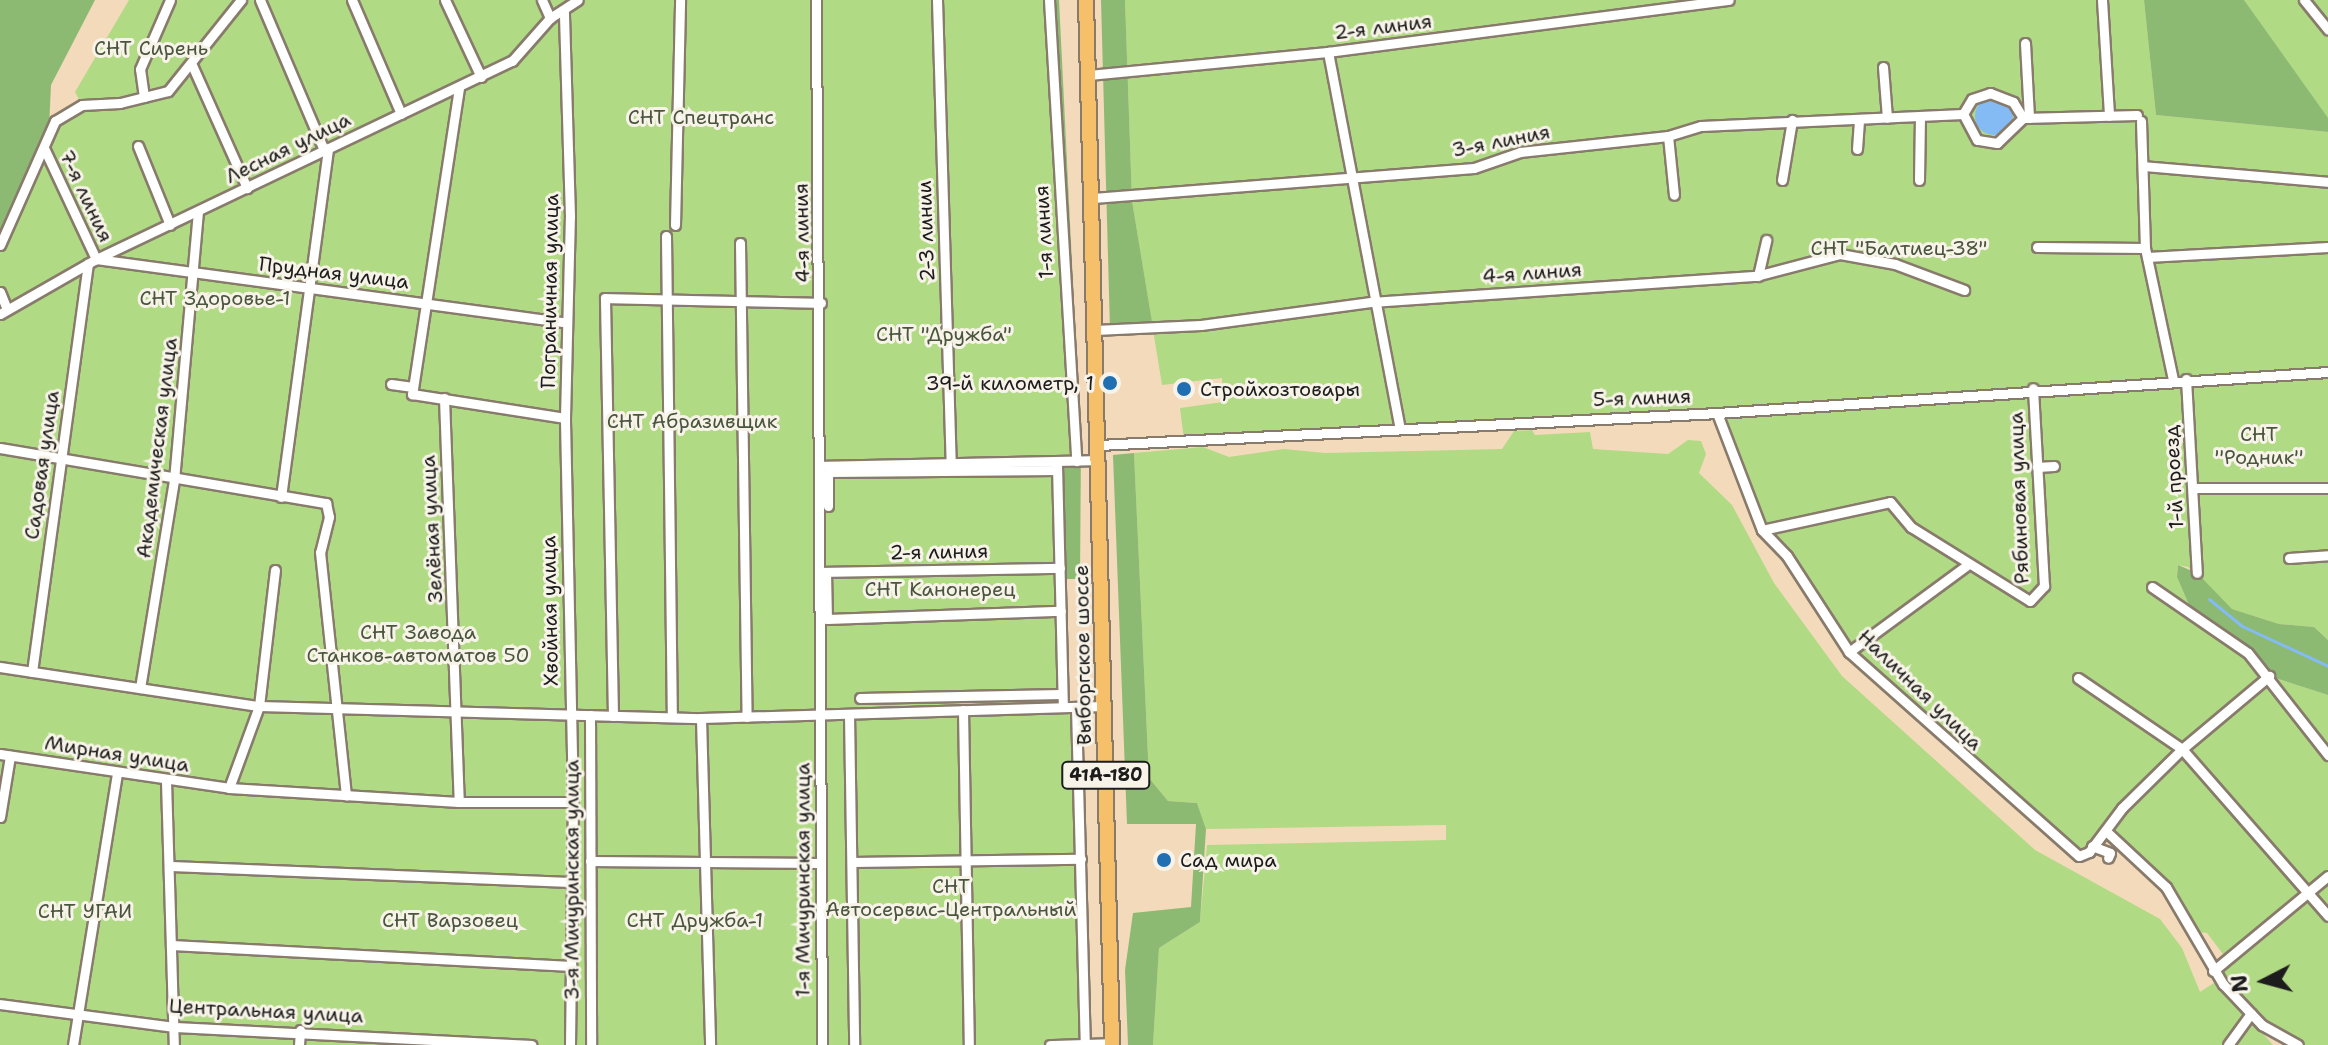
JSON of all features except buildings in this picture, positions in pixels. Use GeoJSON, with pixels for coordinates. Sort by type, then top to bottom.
{"type":"FeatureCollection","features":[{"type":"Feature","properties":{"kind":"main road","name":"41А-180"},"geometry":{"type":"LineString","coordinates":[[1086,0],[1098,452]]}},
{"type":"Feature","properties":{"kind":"main road","name":"Выборгское шоссе"},"geometry":{"type":"LineString","coordinates":[[1098,452],[1112,1044]]}},
{"type":"Feature","properties":{"kind":"street"},"geometry":{"type":"LineString","coordinates":[[144,97],[140,69],[170,0]]}},
{"type":"Feature","properties":{"kind":"street"},"geometry":{"type":"LineString","coordinates":[[0,245],[44,148],[49,128],[82,105],[168,91],[192,65],[241,0]]}},
{"type":"Feature","properties":{"kind":"street"},"geometry":{"type":"LineString","coordinates":[[260,0],[326,149],[281,497]]}},
{"type":"Feature","properties":{"kind":"street"},"geometry":{"type":"LineString","coordinates":[[352,0],[401,114]]}},
{"type":"Feature","properties":{"kind":"street"},"geometry":{"type":"LineString","coordinates":[[445,0],[481,77]]}},
{"type":"Feature","properties":{"kind":"street"},"geometry":{"type":"LineString","coordinates":[[542,0],[550,18]]}},
{"type":"Feature","properties":{"kind":"street","name":"Лесная улица"},"geometry":{"type":"LineString","coordinates":[[4,312],[92,262],[512,61],[550,18],[578,0]]}},
{"type":"Feature","properties":{"kind":"street"},"geometry":{"type":"LineString","coordinates":[[675,225],[680,0]]}},
{"type":"Feature","properties":{"kind":"street","name":"4-я линия"},"geometry":{"type":"LineString","coordinates":[[816,0],[822,572]]}},
{"type":"Feature","properties":{"kind":"street","name":"2-3 линии"},"geometry":{"type":"LineString","coordinates":[[937,0],[951,461]]}},
{"type":"Feature","properties":{"kind":"street","name":"1-я линия"},"geometry":{"type":"LineString","coordinates":[[1049,0],[1076,461]]}},
{"type":"Feature","properties":{"kind":"street","name":"2-я линия"},"geometry":{"type":"LineString","coordinates":[[1088,75],[1328,52],[1729,0]]}},
{"type":"Feature","properties":{"kind":"street"},"geometry":{"type":"LineString","coordinates":[[2102,0],[2109,116]]}},
{"type":"Feature","properties":{"kind":"street"},"geometry":{"type":"LineString","coordinates":[[2304,0],[2328,30]]}},
{"type":"Feature","properties":{"kind":"street","name":"Пограничная улица"},"geometry":{"type":"LineString","coordinates":[[391,384],[444,398],[565,418],[569,48],[564,10]]}},
{"type":"Feature","properties":{"kind":"street"},"geometry":{"type":"LineString","coordinates":[[2025,43],[2026,118]]}},
{"type":"Feature","properties":{"kind":"street"},"geometry":{"type":"LineString","coordinates":[[1328,52],[1372,302],[1400,428]]}},
{"type":"Feature","properties":{"kind":"street"},"geometry":{"type":"LineString","coordinates":[[192,65],[247,188]]}},
{"type":"Feature","properties":{"kind":"street"},"geometry":{"type":"LineString","coordinates":[[1883,67],[1887,118]]}},
{"type":"Feature","properties":{"kind":"street"},"geometry":{"type":"LineString","coordinates":[[412,390],[459,88]]}},
{"type":"Feature","properties":{"kind":"street"},"geometry":{"type":"LineString","coordinates":[[2026,118],[2013,102],[1990,93],[1972,99],[1963,114],[1977,140],[1997,143],[2026,118],[2139,118],[2146,252],[2173,380]]}},
{"type":"Feature","properties":{"kind":"street","name":"3-я линия"},"geometry":{"type":"LineString","coordinates":[[1093,198],[1474,168],[1520,152],[1668,136],[1701,126],[1963,114]]}},
{"type":"Feature","properties":{"kind":"street"},"geometry":{"type":"LineString","coordinates":[[1919,180],[1920,116]]}},
{"type":"Feature","properties":{"kind":"street"},"geometry":{"type":"LineString","coordinates":[[1782,180],[1792,120]]}},
{"type":"Feature","properties":{"kind":"street"},"geometry":{"type":"LineString","coordinates":[[1857,149],[1859,120]]}},
{"type":"Feature","properties":{"kind":"street"},"geometry":{"type":"LineString","coordinates":[[1668,136],[1674,195]]}},
{"type":"Feature","properties":{"kind":"street"},"geometry":{"type":"LineString","coordinates":[[138,146],[170,225]]}},
{"type":"Feature","properties":{"kind":"street","name":"7-я линия"},"geometry":{"type":"LineString","coordinates":[[44,148],[92,262]]}},
{"type":"Feature","properties":{"kind":"street"},"geometry":{"type":"LineString","coordinates":[[2143,166],[2328,182]]}},
{"type":"Feature","properties":{"kind":"street","name":"Академическая улица"},"geometry":{"type":"LineString","coordinates":[[140,688],[174,480],[198,212]]}},
{"type":"Feature","properties":{"kind":"street"},"geometry":{"type":"LineString","coordinates":[[666,236],[672,717]]}},
{"type":"Feature","properties":{"kind":"street"},"geometry":{"type":"LineString","coordinates":[[1758,276],[1766,240]]}},
{"type":"Feature","properties":{"kind":"street"},"geometry":{"type":"LineString","coordinates":[[740,243],[747,717]]}},
{"type":"Feature","properties":{"kind":"street"},"geometry":{"type":"LineString","coordinates":[[2037,247],[2146,252],[2328,247]]}},
{"type":"Feature","properties":{"kind":"street","name":"4-я линия"},"geometry":{"type":"LineString","coordinates":[[1095,330],[1201,325],[1372,302],[1758,276],[1840,254],[1895,264],[1964,290]]}},
{"type":"Feature","properties":{"kind":"street","name":"Прудная улица"},"geometry":{"type":"LineString","coordinates":[[92,262],[425,302],[567,323]]}},
{"type":"Feature","properties":{"kind":"street","name":"Садовая улица"},"geometry":{"type":"LineString","coordinates":[[32,672],[92,262]]}},
{"type":"Feature","properties":{"kind":"street"},"geometry":{"type":"LineString","coordinates":[[0,292],[4,312]]}},
{"type":"Feature","properties":{"kind":"street"},"geometry":{"type":"LineString","coordinates":[[613,716],[605,298],[821,303]]}},
{"type":"Feature","properties":{"kind":"street","name":"5-я линия"},"geometry":{"type":"LineString","coordinates":[[1057,466],[1098,452],[1400,428],[1717,413],[2033,388],[2328,372]]}},
{"type":"Feature","properties":{"kind":"street","name":"1-й проезд"},"geometry":{"type":"LineString","coordinates":[[2186,379],[2197,573]]}},
{"type":"Feature","properties":{"kind":"street","name":"Рябиновая улица"},"geometry":{"type":"LineString","coordinates":[[1966,566],[2030,601],[2044,586],[2033,388]]}},
{"type":"Feature","properties":{"kind":"street","name":"Зелёная улица"},"geometry":{"type":"LineString","coordinates":[[444,398],[459,802]]}},
{"type":"Feature","properties":{"kind":"street","name":"Наличная улица"},"geometry":{"type":"LineString","coordinates":[[1717,413],[1762,530],[1787,556],[1849,652],[2056,840],[2079,856],[2099,839]]}},
{"type":"Feature","properties":{"kind":"street","name":"Хвойная улица"},"geometry":{"type":"LineString","coordinates":[[565,418],[573,806],[570,1045]]}},
{"type":"Feature","properties":{"kind":"street"},"geometry":{"type":"LineString","coordinates":[[0,448],[174,480],[326,503],[329,517],[320,552],[339,707],[346,796]]}},
{"type":"Feature","properties":{"kind":"street"},"geometry":{"type":"LineString","coordinates":[[820,466],[951,461],[1057,466]]}},
{"type":"Feature","properties":{"kind":"street"},"geometry":{"type":"LineString","coordinates":[[828,506],[828,472],[1057,466]]}},
{"type":"Feature","properties":{"kind":"street"},"geometry":{"type":"LineString","coordinates":[[1057,466],[1063,707]]}},
{"type":"Feature","properties":{"kind":"street"},"geometry":{"type":"LineString","coordinates":[[2037,467],[2054,466]]}},
{"type":"Feature","properties":{"kind":"street"},"geometry":{"type":"LineString","coordinates":[[2193,488],[2328,488]]}},
{"type":"Feature","properties":{"kind":"street"},"geometry":{"type":"LineString","coordinates":[[1762,530],[1890,502],[1911,527],[1966,566],[1849,652]]}},
{"type":"Feature","properties":{"kind":"street"},"geometry":{"type":"LineString","coordinates":[[2289,558],[2328,555]]}},
{"type":"Feature","properties":{"kind":"street","name":"2-я линия"},"geometry":{"type":"LineString","coordinates":[[822,572],[1060,568]]}},
{"type":"Feature","properties":{"kind":"street"},"geometry":{"type":"LineString","coordinates":[[229,788],[259,706],[275,570]]}},
{"type":"Feature","properties":{"kind":"street"},"geometry":{"type":"LineString","coordinates":[[822,572],[827,619],[1061,611]]}},
{"type":"Feature","properties":{"kind":"street","name":"1-я Мичуринская улица"},"geometry":{"type":"LineString","coordinates":[[822,572],[822,1045]]}},
{"type":"Feature","properties":{"kind":"street"},"geometry":{"type":"LineString","coordinates":[[2152,587],[2248,653],[2328,755]]}},
{"type":"Feature","properties":{"kind":"street"},"geometry":{"type":"LineString","coordinates":[[0,667],[259,706],[701,718],[1104,706]]}},
{"type":"Feature","properties":{"kind":"street"},"geometry":{"type":"LineString","coordinates":[[2099,839],[2182,749],[2269,676]]}},
{"type":"Feature","properties":{"kind":"street"},"geometry":{"type":"LineString","coordinates":[[2078,678],[2182,749],[2328,916]]}},
{"type":"Feature","properties":{"kind":"street"},"geometry":{"type":"LineString","coordinates":[[860,698],[1062,694]]}},
{"type":"Feature","properties":{"kind":"street"},"geometry":{"type":"LineString","coordinates":[[1076,707],[1085,1044]]}},
{"type":"Feature","properties":{"kind":"street"},"geometry":{"type":"LineString","coordinates":[[963,710],[963,860],[969,1045]]}},
{"type":"Feature","properties":{"kind":"street"},"geometry":{"type":"LineString","coordinates":[[849,714],[854,1045]]}},
{"type":"Feature","properties":{"kind":"street","name":"3-я Мичуринская улица"},"geometry":{"type":"LineString","coordinates":[[590,715],[591,1045]]}},
{"type":"Feature","properties":{"kind":"street"},"geometry":{"type":"LineString","coordinates":[[701,718],[710,1045]]}},
{"type":"Feature","properties":{"kind":"street"},"geometry":{"type":"LineString","coordinates":[[0,817],[5,755]]}},
{"type":"Feature","properties":{"kind":"street","name":"Мирная улица"},"geometry":{"type":"LineString","coordinates":[[5,755],[229,788],[573,806]]}},
{"type":"Feature","properties":{"kind":"street"},"geometry":{"type":"LineString","coordinates":[[73,1045],[117,773]]}},
{"type":"Feature","properties":{"kind":"street"},"geometry":{"type":"LineString","coordinates":[[166,781],[174,1045]]}},
{"type":"Feature","properties":{"kind":"street"},"geometry":{"type":"LineString","coordinates":[[2099,839],[2110,853],[2108,858]]}},
{"type":"Feature","properties":{"kind":"street"},"geometry":{"type":"LineString","coordinates":[[2099,839],[2166,887],[2196,932],[2213,971],[2262,1025],[2298,1045]]}},
{"type":"Feature","properties":{"kind":"street"},"geometry":{"type":"LineString","coordinates":[[852,862],[1081,859]]}},
{"type":"Feature","properties":{"kind":"street"},"geometry":{"type":"LineString","coordinates":[[590,861],[705,865],[820,863]]}},
{"type":"Feature","properties":{"kind":"street"},"geometry":{"type":"LineString","coordinates":[[169,866],[572,882]]}},
{"type":"Feature","properties":{"kind":"street"},"geometry":{"type":"LineString","coordinates":[[2213,971],[2328,876]]}},
{"type":"Feature","properties":{"kind":"street"},"geometry":{"type":"LineString","coordinates":[[171,945],[571,966]]}},
{"type":"Feature","properties":{"kind":"street","name":"Центральная улица"},"geometry":{"type":"LineString","coordinates":[[0,1004],[175,1027],[300,1030],[415,1041],[532,1045]]}},
{"type":"Feature","properties":{"kind":"street"},"geometry":{"type":"LineString","coordinates":[[2228,1045],[2251,1013]]}},
{"type":"Feature","properties":{"kind":"street"},"geometry":{"type":"LineString","coordinates":[[299,1045],[300,1030]]}},
{"type":"Feature","properties":{"kind":"street"},"geometry":{"type":"LineString","coordinates":[[1050,1045],[1112,1044]]}},
{"type":"Feature","properties":{"kind":"green space"},"geometry":{"type":"Polygon","coordinates":[[[0,0],[95,0],[51,85],[49,128],[0,246],[0,0]]]}},
{"type":"Feature","properties":{"kind":"green space"},"geometry":{"type":"Polygon","coordinates":[[[129,0],[1049,0],[1075,461],[1057,462],[1062,706],[1075,707],[1085,1045],[0,1045],[0,246],[47,137],[82,105],[75,92],[129,0]]]}},
{"type":"Feature","properties":{"kind":"green space"},"geometry":{"type":"Polygon","coordinates":[[[1049,0],[1059,0],[1081,445],[1080,579],[1060,579],[1056,462],[1075,461],[1049,0]]]}},
{"type":"Feature","properties":{"kind":"green space"},"geometry":{"type":"Polygon","coordinates":[[[1101,0],[1125,0],[1132,201],[1153,328],[1110,330],[1101,0]]]}},
{"type":"Feature","properties":{"kind":"green space","name":"СНТ \"Балтиец-38\""},"geometry":{"type":"Polygon","coordinates":[[[1125,0],[2144,0],[2156,115],[2328,132],[2328,640],[2314,627],[2279,624],[2232,609],[2188,567],[2178,565],[2177,577],[2195,619],[2248,653],[2269,676],[2328,695],[2328,1045],[2298,1045],[2262,1025],[2218,978],[2228,967],[2226,958],[2207,933],[2196,932],[2166,887],[2105,831],[2079,856],[1849,652],[1788,554],[1762,530],[1717,413],[1184,440],[1180,408],[1223,402],[1222,378],[1162,385],[1132,201],[1125,0]]]}},
{"type":"Feature","properties":{"kind":"green space"},"geometry":{"type":"Polygon","coordinates":[[[2144,0],[2244,0],[2328,118],[2328,132],[2156,115],[2144,0]]]}},
{"type":"Feature","properties":{"kind":"green space"},"geometry":{"type":"Polygon","coordinates":[[[2244,0],[2328,0],[2328,118],[2324,118],[2244,0]]]}},
{"type":"Feature","properties":{"kind":"green space"},"geometry":{"type":"Polygon","coordinates":[[[1532,430],[1535,435],[1590,432],[1593,449],[1668,454],[1688,440],[1701,441],[1706,454],[1699,473],[1732,505],[1774,583],[1842,676],[2035,850],[2160,919],[2182,948],[2200,992],[2217,981],[2273,1045],[1153,1045],[1159,948],[1200,922],[1207,845],[1446,840],[1446,825],[1206,829],[1197,803],[1168,801],[1149,778],[1134,453],[1203,447],[1229,457],[1284,449],[1325,453],[1502,449],[1514,431],[1532,430]]]}},
{"type":"Feature","properties":{"kind":"green space"},"geometry":{"type":"Polygon","coordinates":[[[1134,453],[1149,778],[1168,801],[1197,803],[1206,829],[1200,922],[1159,948],[1153,1045],[1128,1045],[1125,970],[1133,913],[1191,907],[1196,824],[1127,824],[1113,455],[1134,453]]]}},
{"type":"Feature","properties":{"kind":"green space"},"geometry":{"type":"Polygon","coordinates":[[[2178,565],[2197,573],[2232,609],[2279,624],[2314,627],[2328,640],[2328,695],[2269,676],[2248,653],[2195,619],[2177,577],[2178,565]]]}},
{"type":"Feature","properties":{"kind":"water"},"geometry":{"type":"Polygon","coordinates":[[[1994,97],[2007,103],[2013,116],[2007,129],[1994,135],[1981,129],[1975,116],[1981,103],[1994,97]]]}},
{"type":"Feature","properties":{"kind":"waterway"},"geometry":{"type":"LineString","coordinates":[[2209,599],[2242,626],[2328,666]]}},
{"type":"Feature","properties":{"kind":"place","name":"39-й километр, 1"},"geometry":{"type":"Point","coordinates":[1110,383]}},
{"type":"Feature","properties":{"kind":"place","name":"Стройхозтовары"},"geometry":{"type":"Point","coordinates":[1184,389]}},
{"type":"Feature","properties":{"kind":"place","name":"Сад мира"},"geometry":{"type":"Point","coordinates":[1164,860]}},
{"type":"Feature","properties":{"kind":"park label","name":"СНТ Сирень"},"geometry":{"type":"Point","coordinates":[151,48]}},
{"type":"Feature","properties":{"kind":"park label","name":"СНТ Спецтранс"},"geometry":{"type":"Point","coordinates":[701,117]}},
{"type":"Feature","properties":{"kind":"park label","name":"СНТ Здоровье-1"},"geometry":{"type":"Point","coordinates":[215,298]}},
{"type":"Feature","properties":{"kind":"park label","name":"СНТ \"Дружба\""},"geometry":{"type":"Point","coordinates":[944,334]}},
{"type":"Feature","properties":{"kind":"park label","name":"СНТ Абразивщик"},"geometry":{"type":"Point","coordinates":[692,421]}},
{"type":"Feature","properties":{"kind":"park label","name":"СНТ ''Родник''"},"geometry":{"type":"Point","coordinates":[2259,446]}},
{"type":"Feature","properties":{"kind":"park label","name":"СНТ Канонерец"},"geometry":{"type":"Point","coordinates":[940,589]}},
{"type":"Feature","properties":{"kind":"park label","name":"СНТ Завода Станков-автоматов 50"},"geometry":{"type":"Point","coordinates":[418,644]}},
{"type":"Feature","properties":{"kind":"park label","name":"СНТ Автосервис-Центральный"},"geometry":{"type":"Point","coordinates":[951,898]}},
{"type":"Feature","properties":{"kind":"park label","name":"СНТ УГАИ"},"geometry":{"type":"Point","coordinates":[85,911]}},
{"type":"Feature","properties":{"kind":"park label","name":"СНТ Варзовец"},"geometry":{"type":"Point","coordinates":[450,920]}},
{"type":"Feature","properties":{"kind":"park label","name":"СНТ Дружба-1"},"geometry":{"type":"Point","coordinates":[695,920]}}]}
